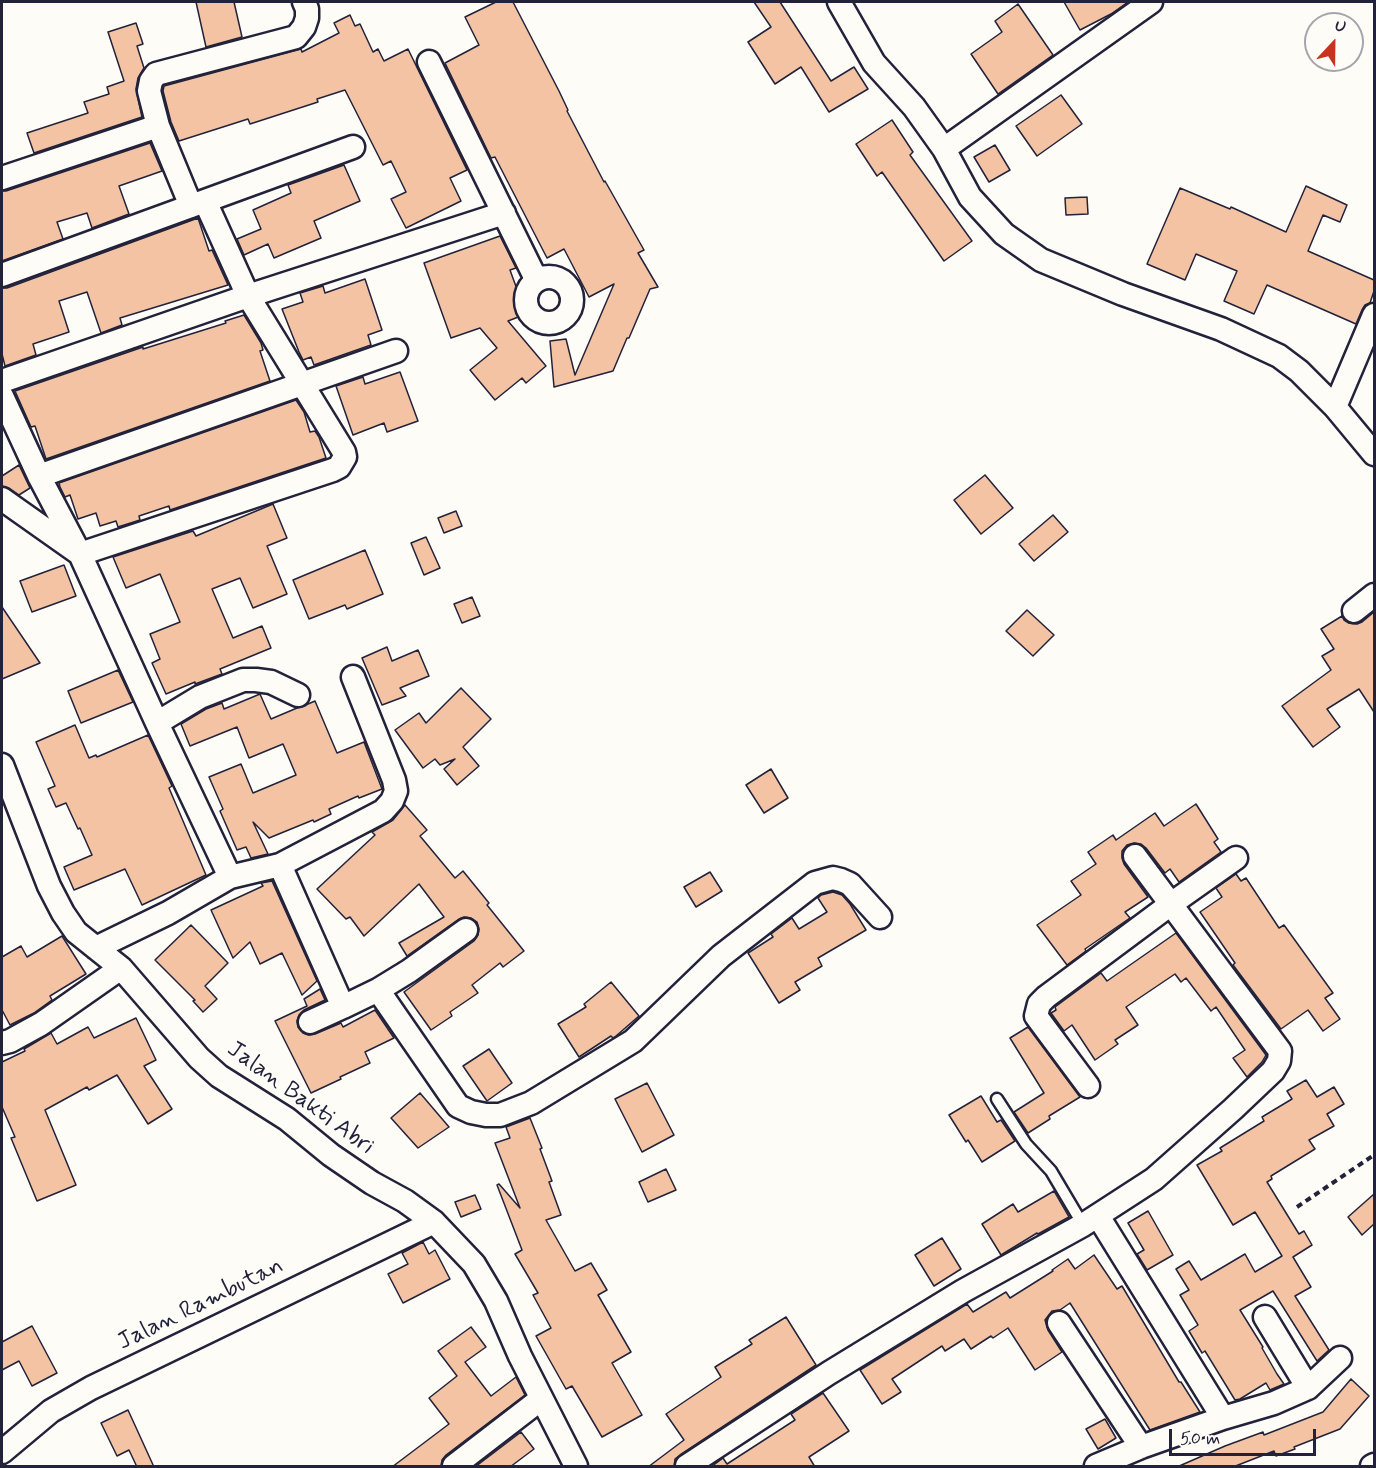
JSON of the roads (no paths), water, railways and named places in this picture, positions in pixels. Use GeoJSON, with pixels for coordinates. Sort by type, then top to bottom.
{"type":"FeatureCollection","features":[{"type":"Feature","properties":{"kind":"street"},"geometry":{"type":"LineString","coordinates":[[80,554],[333,470],[339,467],[345,458],[344,452],[248,296],[198,203],[158,126],[149,90],[156,74],[296,37],[304,27],[307,18],[304,2]]}},
{"type":"Feature","properties":{"kind":"street"},"geometry":{"type":"LineString","coordinates":[[839,2],[874,63],[914,107],[944,149],[970,197],[1004,234],[1041,260],[1123,294],[1221,329],[1279,356],[1299,371],[1335,407],[1374,454]]}},
{"type":"Feature","properties":{"kind":"street"},"geometry":{"type":"LineString","coordinates":[[944,149],[1151,2]]}},
{"type":"Feature","properties":{"kind":"street"},"geometry":{"type":"LineString","coordinates":[[429,62],[537,279]]}},
{"type":"Feature","properties":{"kind":"street"},"geometry":{"type":"LineString","coordinates":[[2,178],[158,126]]}},
{"type":"Feature","properties":{"kind":"street"},"geometry":{"type":"LineString","coordinates":[[2,275],[353,147]]}},
{"type":"Feature","properties":{"kind":"street"},"geometry":{"type":"LineString","coordinates":[[2,381],[248,296],[504,213]]}},
{"type":"Feature","properties":{"kind":"street"},"geometry":{"type":"LineString","coordinates":[[1335,407],[1374,315]]}},
{"type":"Feature","properties":{"kind":"street"},"geometry":{"type":"LineString","coordinates":[[39,476],[396,351]]}},
{"type":"Feature","properties":{"kind":"street"},"geometry":{"type":"LineString","coordinates":[[2,396],[39,476],[80,554],[230,877]]}},
{"type":"Feature","properties":{"kind":"street"},"geometry":{"type":"LineString","coordinates":[[2,499],[80,554]]}},
{"type":"Feature","properties":{"kind":"street"},"geometry":{"type":"LineString","coordinates":[[1354,611],[1374,595]]}},
{"type":"Feature","properties":{"kind":"street"},"geometry":{"type":"LineString","coordinates":[[96,948],[168,913],[230,877],[280,864],[382,811],[392,801],[396,791],[394,780],[352,677]]}},
{"type":"Feature","properties":{"kind":"street"},"geometry":{"type":"LineString","coordinates":[[157,723],[200,697],[243,680],[271,682],[298,695]]}},
{"type":"Feature","properties":{"kind":"street","name":"Jalan Bakti Abri"},"geometry":{"type":"LineString","coordinates":[[2,765],[49,886],[76,932],[121,968],[199,1058],[219,1076],[286,1119],[331,1155],[372,1183],[434,1222],[474,1264],[496,1301],[520,1356],[576,1467]]}},
{"type":"Feature","properties":{"kind":"street"},"geometry":{"type":"LineString","coordinates":[[687,1467],[829,1373],[963,1291],[1090,1221],[1154,1179],[1274,1071],[1280,1061],[1280,1051],[1135,856]]}},
{"type":"Feature","properties":{"kind":"street"},"geometry":{"type":"LineString","coordinates":[[1088,1086],[1036,1016],[1039,1004],[1236,858]]}},
{"type":"Feature","properties":{"kind":"street"},"geometry":{"type":"LineString","coordinates":[[280,864],[343,1007]]}},
{"type":"Feature","properties":{"kind":"street"},"geometry":{"type":"LineString","coordinates":[[378,990],[458,1106],[471,1112],[500,1116],[531,1103],[633,1041],[721,956],[815,883],[833,878],[850,884],[880,917]]}},
{"type":"Feature","properties":{"kind":"street"},"geometry":{"type":"LineString","coordinates":[[310,1022],[378,990],[466,930]]}},
{"type":"Feature","properties":{"kind":"street"},"geometry":{"type":"LineString","coordinates":[[2,1043],[41,1024],[121,968]]}},
{"type":"Feature","properties":{"kind":"street"},"geometry":{"type":"LineString","coordinates":[[1090,1221],[1223,1418]]}},
{"type":"Feature","properties":{"kind":"street","name":"Jalan Rambutan"},"geometry":{"type":"LineString","coordinates":[[2,1452],[51,1411],[91,1388],[434,1222]]}},
{"type":"Feature","properties":{"kind":"street"},"geometry":{"type":"LineString","coordinates":[[1265,1317],[1308,1388]]}},
{"type":"Feature","properties":{"kind":"street"},"geometry":{"type":"LineString","coordinates":[[1059,1323],[1141,1448]]}},
{"type":"Feature","properties":{"kind":"street"},"geometry":{"type":"LineString","coordinates":[[1096,1467],[1223,1418],[1274,1403],[1308,1388],[1340,1358]]}},
{"type":"Feature","properties":{"kind":"street"},"geometry":{"type":"LineString","coordinates":[[454,1467],[541,1399]]}},
{"type":"Feature","properties":{"kind":"lane"},"geometry":{"type":"LineString","coordinates":[[997,1099],[1026,1144],[1040,1157],[1090,1221]]}}]}
